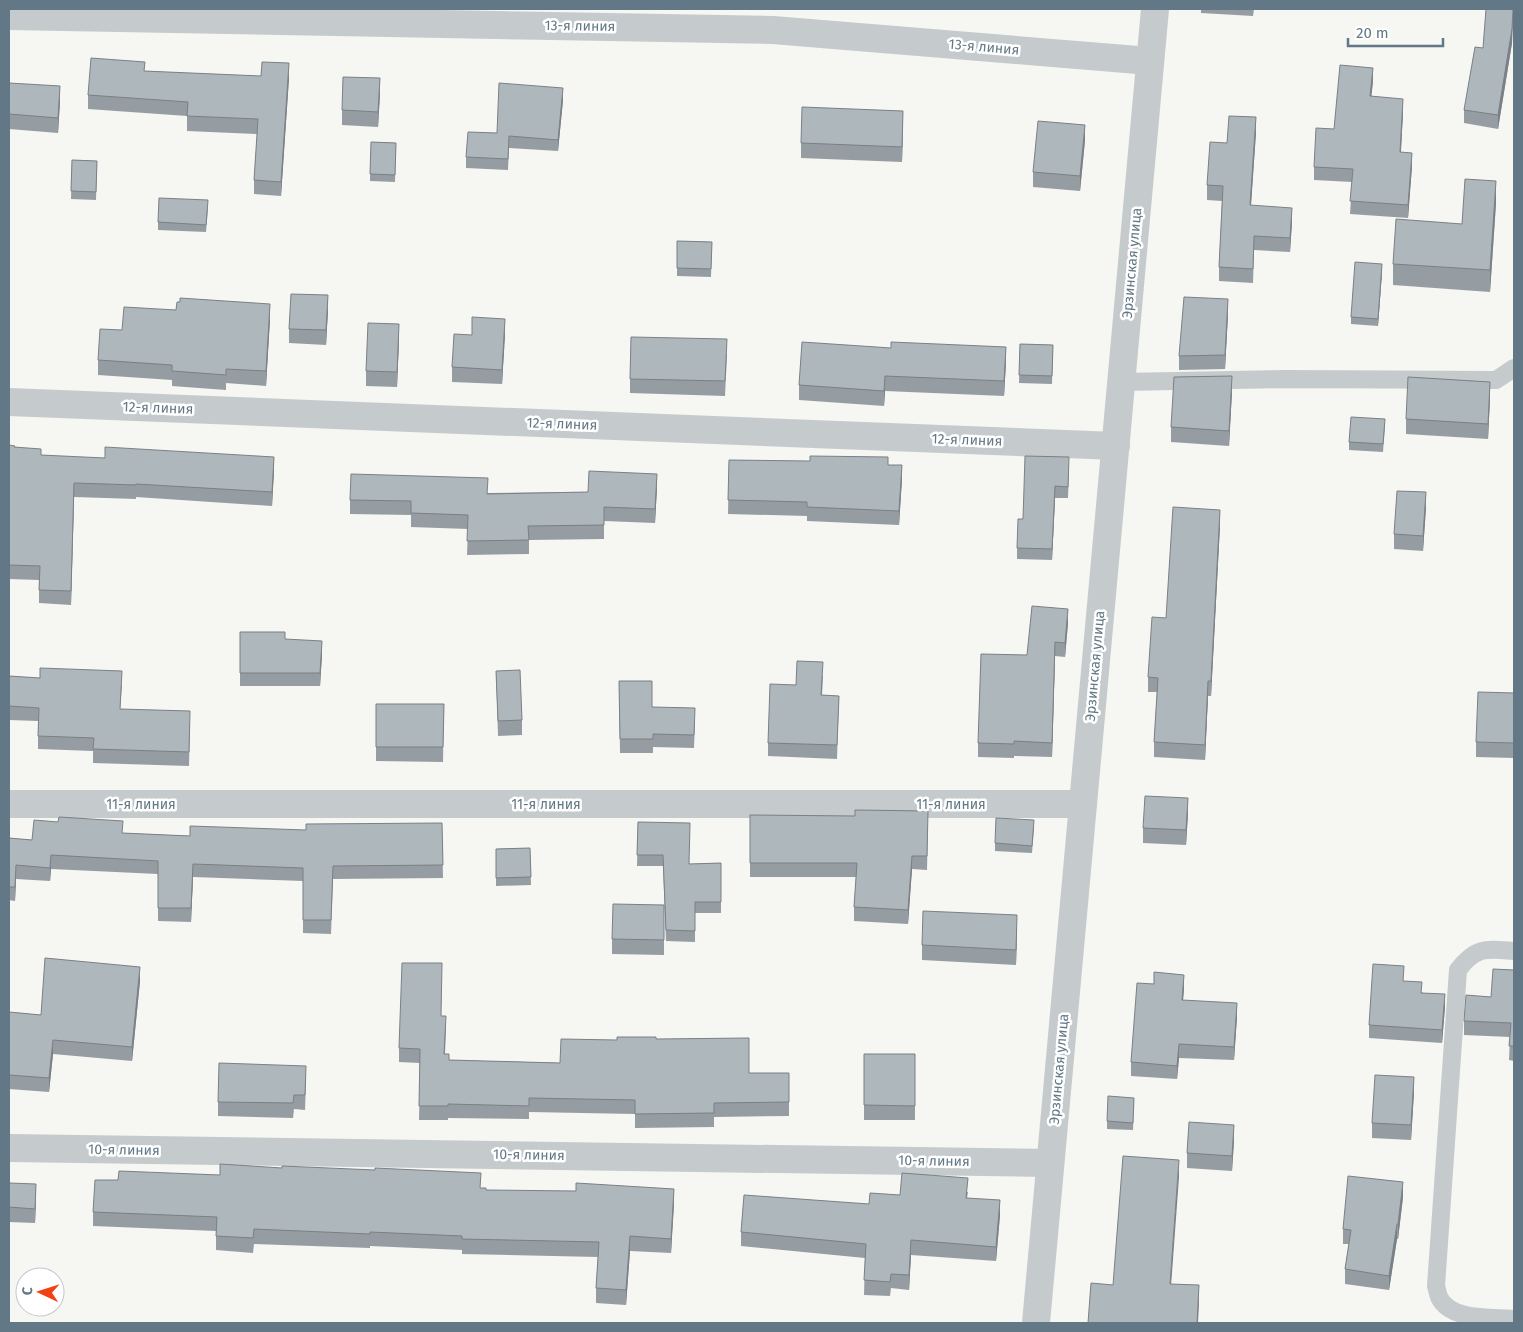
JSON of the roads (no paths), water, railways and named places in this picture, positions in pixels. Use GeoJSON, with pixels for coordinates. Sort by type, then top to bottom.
{"type":"FeatureCollection","features":[{"type":"Feature","properties":{"kind":"street","name":"Эрзинская улица"},"geometry":{"type":"LineString","coordinates":[[1036,1323],[1155,9]]}},
{"type":"Feature","properties":{"kind":"street","name":"13-я линия"},"geometry":{"type":"LineString","coordinates":[[9,16],[773,30],[1150,61]]}},
{"type":"Feature","properties":{"kind":"street","name":"12-я линия"},"geometry":{"type":"LineString","coordinates":[[9,402],[1116,446]]}},
{"type":"Feature","properties":{"kind":"street","name":"11-я линия"},"geometry":{"type":"LineString","coordinates":[[9,804],[1083,804]]}},
{"type":"Feature","properties":{"kind":"street","name":"10-я линия"},"geometry":{"type":"LineString","coordinates":[[9,1148],[1050,1163]]}},
{"type":"Feature","properties":{"kind":"lane"},"geometry":{"type":"LineString","coordinates":[[1121,382],[1285,379],[1496,380],[1514,368]]}},
{"type":"Feature","properties":{"kind":"lane"},"geometry":{"type":"LineString","coordinates":[[1514,951],[1489,949],[1477,951],[1466,959],[1458,970],[1436,1286],[1439,1297],[1446,1307],[1459,1314],[1514,1319]]}}]}
